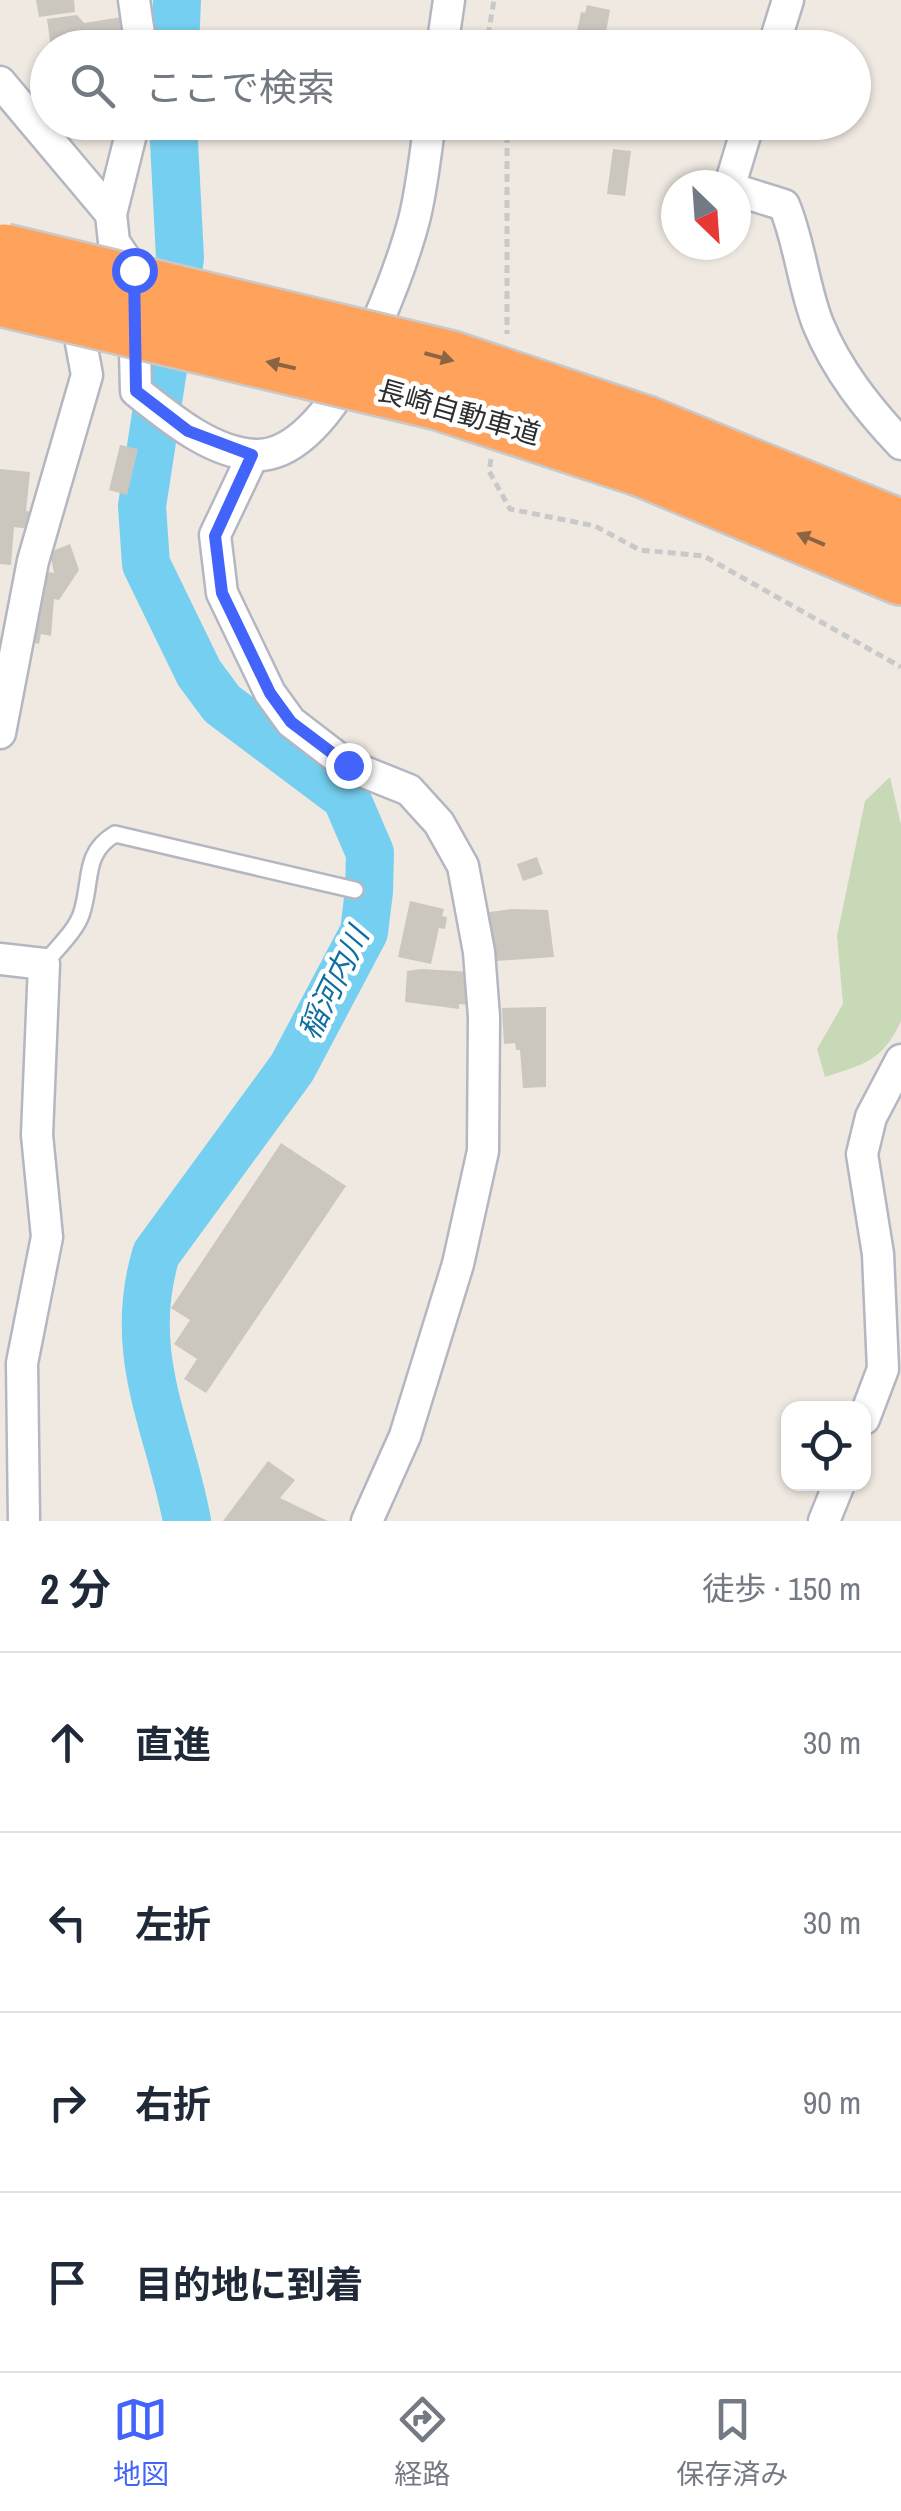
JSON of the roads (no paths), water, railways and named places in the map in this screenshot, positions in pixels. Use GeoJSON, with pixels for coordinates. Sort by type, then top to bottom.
{"type":"FeatureCollection","features":[{"type":"Feature","properties":{"kind":"highway","name":"長崎自動車道"},"geometry":{"type":"LineString","coordinates":[[1,267],[439,402],[645,446],[901,528]]}},
{"type":"Feature","properties":{"kind":"highway","name":"長崎自動車道"},"geometry":{"type":"LineString","coordinates":[[645,446],[901,577]]}},
{"type":"Feature","properties":{"kind":"street"},"geometry":{"type":"LineString","coordinates":[[134,0],[138,30]]}},
{"type":"Feature","properties":{"kind":"street"},"geometry":{"type":"LineString","coordinates":[[444,30],[448,0]]}},
{"type":"Feature","properties":{"kind":"street"},"geometry":{"type":"LineString","coordinates":[[779,30],[788,0]]}},
{"type":"Feature","properties":{"kind":"street"},"geometry":{"type":"LineString","coordinates":[[0,82],[30,121]]}},
{"type":"Feature","properties":{"kind":"street"},"geometry":{"type":"LineString","coordinates":[[45,140],[113,228],[134,270],[136,391],[188,431],[252,455],[273,454],[304,433],[337,402],[390,295],[414,219],[427,140]]}},
{"type":"Feature","properties":{"kind":"street"},"geometry":{"type":"LineString","coordinates":[[0,733],[33,561],[88,375],[81,343],[98,263],[113,228],[130,140]]}},
{"type":"Feature","properties":{"kind":"street"},"geometry":{"type":"LineString","coordinates":[[735,170],[744,140]]}},
{"type":"Feature","properties":{"kind":"street"},"geometry":{"type":"LineString","coordinates":[[751,195],[784,205],[796,234],[818,322],[859,399],[901,444]]}},
{"type":"Feature","properties":{"kind":"street"},"geometry":{"type":"LineString","coordinates":[[252,455],[215,536],[222,593],[270,693],[291,722],[348,765],[410,790],[439,823],[463,866],[478,952],[484,1017],[483,1152],[458,1264],[410,1419],[367,1521]]}},
{"type":"Feature","properties":{"kind":"street"},"geometry":{"type":"LineString","coordinates":[[0,959],[44,964],[36,1134],[47,1237],[22,1363],[24,1521]]}},
{"type":"Feature","properties":{"kind":"street"},"geometry":{"type":"LineString","coordinates":[[871,1401],[883,1368],[878,1254],[862,1154],[871,1117],[901,1060]]}},
{"type":"Feature","properties":{"kind":"street"},"geometry":{"type":"LineString","coordinates":[[824,1521],[835,1491]]}},
{"type":"Feature","properties":{"kind":"lane"},"geometry":{"type":"LineString","coordinates":[[44,964],[82,916],[90,861],[97,845],[115,834],[355,890]]}},
{"type":"Feature","properties":{"kind":"waterway","name":"稲河内川"},"geometry":{"type":"LineString","coordinates":[[176,30],[177,0]]}},
{"type":"Feature","properties":{"kind":"waterway","name":"稲河内川"},"geometry":{"type":"LineString","coordinates":[[174,140],[180,258],[142,506],[146,564],[199,673],[222,704],[346,797],[370,853],[364,932],[292,1068],[156,1254],[148,1291],[148,1358],[187,1521]]}}]}
